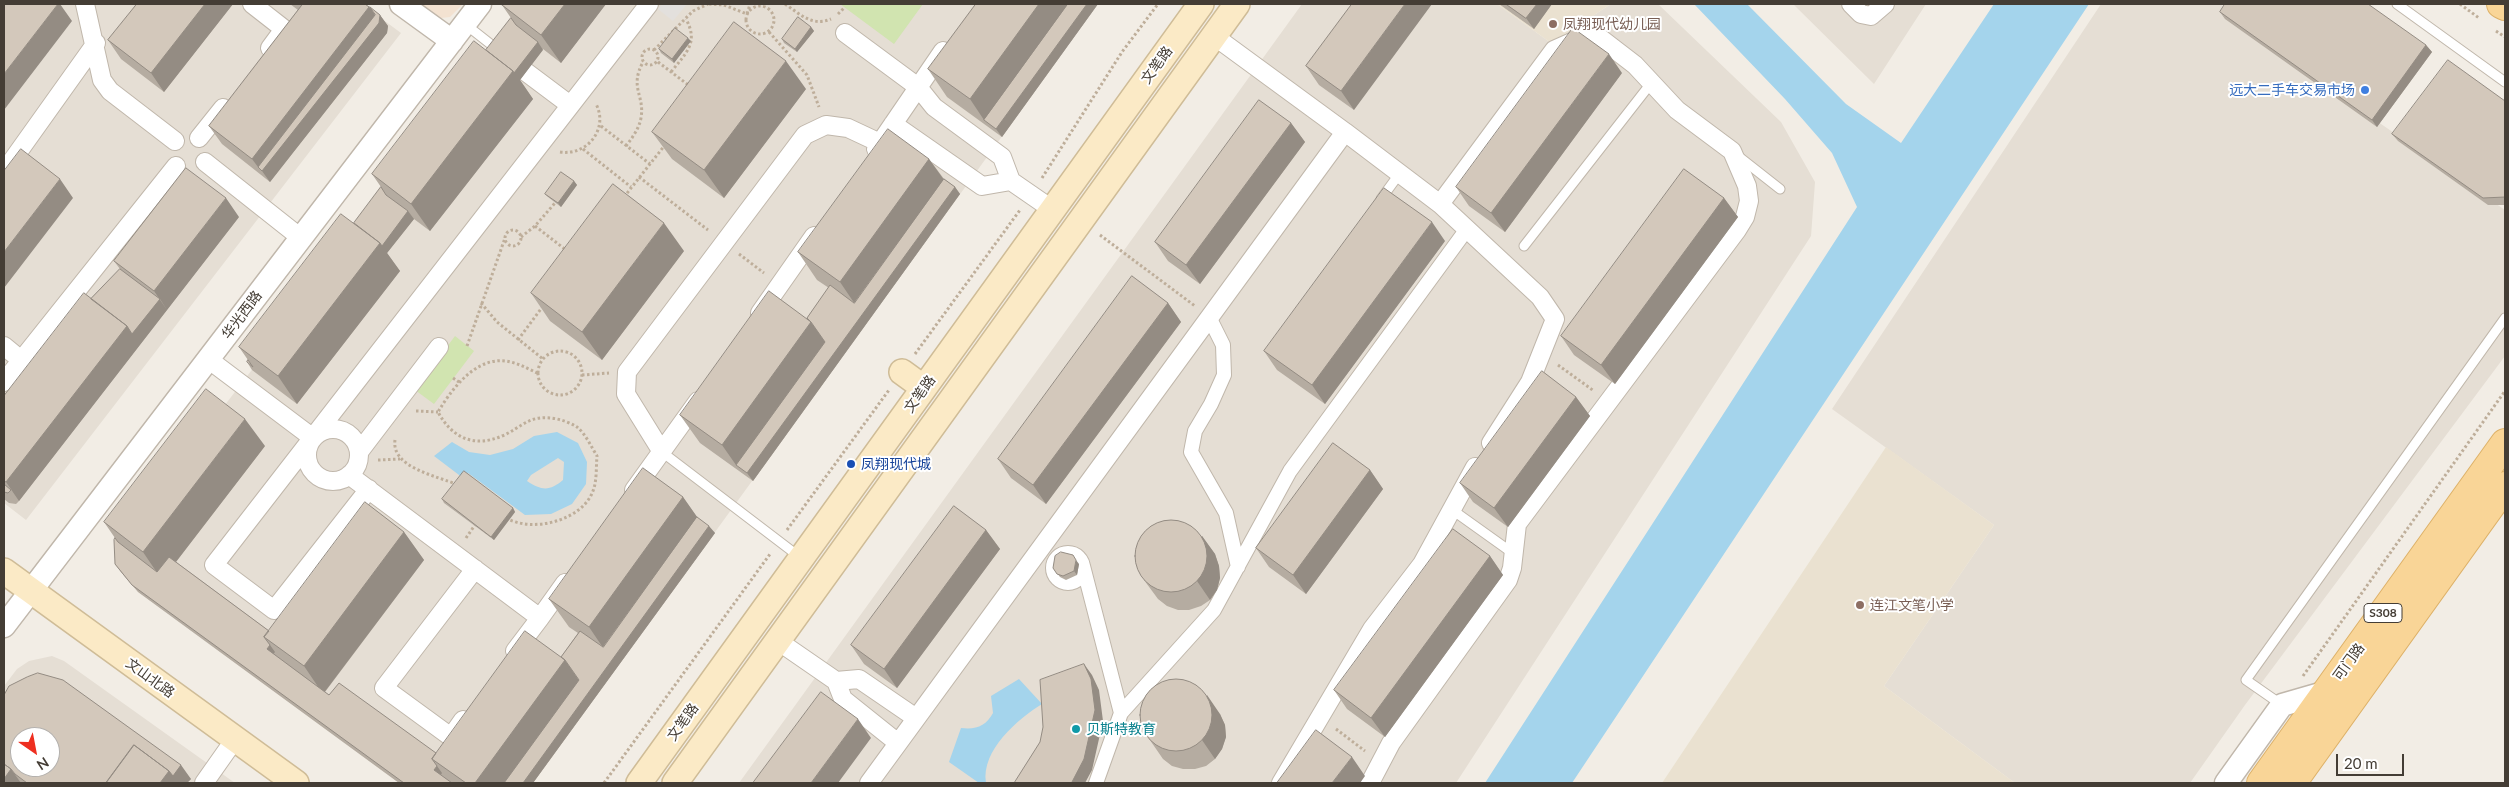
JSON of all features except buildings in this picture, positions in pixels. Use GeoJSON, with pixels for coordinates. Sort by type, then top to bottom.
{"type":"FeatureCollection","features":[{"type":"Feature","properties":{"kind":"main road","name":"文笔路"},"geometry":{"type":"LineString","coordinates":[[639,783],[1201,4]]}},
{"type":"Feature","properties":{"kind":"main road","name":"文笔路"},"geometry":{"type":"LineString","coordinates":[[676,783],[1237,4]]}},
{"type":"Feature","properties":{"kind":"main road"},"geometry":{"type":"LineString","coordinates":[[902,372],[924,388]]}},
{"type":"Feature","properties":{"kind":"main road","name":"可门路"},"geometry":{"type":"LineString","coordinates":[[2262,783],[2505,443]]}},
{"type":"Feature","properties":{"kind":"main road","name":"可门路"},"geometry":{"type":"LineString","coordinates":[[2292,783],[2505,486]]}},
{"type":"Feature","properties":{"kind":"main road","name":"文山北路"},"geometry":{"type":"LineString","coordinates":[[4,572],[296,783]]}},
{"type":"Feature","properties":{"kind":"street"},"geometry":{"type":"LineString","coordinates":[[85,4],[96,43],[102,80],[110,91],[175,142]]}},
{"type":"Feature","properties":{"kind":"street"},"geometry":{"type":"LineString","coordinates":[[252,4],[284,29],[260,60]]}},
{"type":"Feature","properties":{"kind":"street"},"geometry":{"type":"LineString","coordinates":[[401,4],[458,32]]}},
{"type":"Feature","properties":{"kind":"street","name":"华光西路"},"geometry":{"type":"LineString","coordinates":[[4,626],[480,4]]}},
{"type":"Feature","properties":{"kind":"street"},"geometry":{"type":"LineString","coordinates":[[369,490],[274,610],[214,565],[649,4]]}},
{"type":"Feature","properties":{"kind":"street"},"geometry":{"type":"LineString","coordinates":[[1851,4],[1861,14],[1871,16],[1885,4]]}},
{"type":"Feature","properties":{"kind":"street"},"geometry":{"type":"LineString","coordinates":[[845,32],[918,87],[934,108],[1002,157],[1011,181],[1052,210]]}},
{"type":"Feature","properties":{"kind":"street"},"geometry":{"type":"LineString","coordinates":[[869,159],[955,34]]}},
{"type":"Feature","properties":{"kind":"street"},"geometry":{"type":"LineString","coordinates":[[1370,783],[1380,762],[1508,580],[1514,554],[1517,524],[1731,238],[1745,217],[1749,201],[1747,186],[1732,151],[1677,110],[1636,65],[1596,35],[1590,34],[1554,50],[1440,204]]}},
{"type":"Feature","properties":{"kind":"street"},"geometry":{"type":"LineString","coordinates":[[1214,36],[1440,204],[1540,296],[1555,319],[1530,382],[1451,509],[1422,564],[1372,629],[1281,783]]}},
{"type":"Feature","properties":{"kind":"street"},"geometry":{"type":"LineString","coordinates":[[4,172],[96,43]]}},
{"type":"Feature","properties":{"kind":"street"},"geometry":{"type":"LineString","coordinates":[[526,72],[570,106]]}},
{"type":"Feature","properties":{"kind":"street"},"geometry":{"type":"LineString","coordinates":[[199,138],[236,92]]}},
{"type":"Feature","properties":{"kind":"street"},"geometry":{"type":"LineString","coordinates":[[893,124],[982,186],[1011,181]]}},
{"type":"Feature","properties":{"kind":"street"},"geometry":{"type":"LineString","coordinates":[[662,452],[626,394],[627,372],[805,135],[826,125],[848,128],[880,143]]}},
{"type":"Feature","properties":{"kind":"street"},"geometry":{"type":"LineString","coordinates":[[869,783],[1345,132]]}},
{"type":"Feature","properties":{"kind":"street"},"geometry":{"type":"LineString","coordinates":[[191,135],[199,138],[206,149],[205,162],[199,168],[183,171],[171,159],[171,150],[175,142],[182,136],[191,135]]}},
{"type":"Feature","properties":{"kind":"street"},"geometry":{"type":"LineString","coordinates":[[205,162],[301,238]]}},
{"type":"Feature","properties":{"kind":"street"},"geometry":{"type":"LineString","coordinates":[[4,382],[176,166]]}},
{"type":"Feature","properties":{"kind":"street"},"geometry":{"type":"LineString","coordinates":[[752,325],[824,222]]}},
{"type":"Feature","properties":{"kind":"street"},"geometry":{"type":"LineString","coordinates":[[1096,783],[1121,713],[1214,610],[1290,470],[1467,229]]}},
{"type":"Feature","properties":{"kind":"street"},"geometry":{"type":"LineString","coordinates":[[1209,317],[1223,345],[1224,375],[1211,404],[1195,431],[1191,452],[1226,513],[1238,567]]}},
{"type":"Feature","properties":{"kind":"street"},"geometry":{"type":"LineString","coordinates":[[4,346],[21,360]]}},
{"type":"Feature","properties":{"kind":"street"},"geometry":{"type":"LineString","coordinates":[[359,452],[352,437],[337,429],[328,429],[313,438],[308,454],[312,470],[325,479],[342,479],[350,475],[355,469],[359,452],[439,348]]}},
{"type":"Feature","properties":{"kind":"street"},"geometry":{"type":"LineString","coordinates":[[208,359],[313,438]]}},
{"type":"Feature","properties":{"kind":"street"},"geometry":{"type":"LineString","coordinates":[[621,508],[707,389]]}},
{"type":"Feature","properties":{"kind":"street"},"geometry":{"type":"LineString","coordinates":[[350,475],[540,618]]}},
{"type":"Feature","properties":{"kind":"street"},"geometry":{"type":"LineString","coordinates":[[1041,548],[1055,559]]}},
{"type":"Feature","properties":{"kind":"street"},"geometry":{"type":"LineString","coordinates":[[1083,566],[1079,578],[1073,582],[1065,583],[1053,574],[1052,566],[1060,554],[1072,553],[1077,555],[1083,566],[1121,713]]}},
{"type":"Feature","properties":{"kind":"street"},"geometry":{"type":"LineString","coordinates":[[474,705],[451,737],[384,688],[475,569]]}},
{"type":"Feature","properties":{"kind":"street"},"geometry":{"type":"LineString","coordinates":[[504,666],[575,571]]}},
{"type":"Feature","properties":{"kind":"street"},"geometry":{"type":"LineString","coordinates":[[778,642],[836,681],[843,699],[898,743]]}},
{"type":"Feature","properties":{"kind":"street"},"geometry":{"type":"LineString","coordinates":[[836,681],[859,679],[916,718]]}},
{"type":"Feature","properties":{"kind":"street"},"geometry":{"type":"LineString","coordinates":[[2226,783],[2282,705],[2327,692]]}},
{"type":"Feature","properties":{"kind":"street"},"geometry":{"type":"LineString","coordinates":[[204,783],[235,740]]}},
{"type":"Feature","properties":{"kind":"lane"},"geometry":{"type":"LineString","coordinates":[[2397,4],[2505,82]]}},
{"type":"Feature","properties":{"kind":"lane"},"geometry":{"type":"LineString","coordinates":[[458,32],[498,50]]}},
{"type":"Feature","properties":{"kind":"lane"},"geometry":{"type":"LineString","coordinates":[[1524,246],[1652,82]]}},
{"type":"Feature","properties":{"kind":"lane"},"geometry":{"type":"LineString","coordinates":[[1732,151],[1780,189]]}},
{"type":"Feature","properties":{"kind":"lane"},"geometry":{"type":"LineString","coordinates":[[1377,205],[1400,173]]}},
{"type":"Feature","properties":{"kind":"lane"},"geometry":{"type":"LineString","coordinates":[[2282,705],[2246,680],[2505,318]]}},
{"type":"Feature","properties":{"kind":"lane"},"geometry":{"type":"LineString","coordinates":[[662,452],[801,558]]}},
{"type":"Feature","properties":{"kind":"lane"},"geometry":{"type":"LineString","coordinates":[[1451,509],[1514,554]]}},
{"type":"Feature","properties":{"kind":"path"},"geometry":{"type":"LineString","coordinates":[[626,146],[634,135],[641,118],[636,75],[643,62],[644,52],[654,50],[693,11],[708,4],[724,5],[748,14]]}},
{"type":"Feature","properties":{"kind":"path"},"geometry":{"type":"LineString","coordinates":[[750,4],[746,24],[752,31],[760,34],[768,32],[774,24],[774,15],[763,6]]}},
{"type":"Feature","properties":{"kind":"path"},"geometry":{"type":"LineString","coordinates":[[748,14],[754,7],[768,4]]}},
{"type":"Feature","properties":{"kind":"path"},"geometry":{"type":"LineString","coordinates":[[785,4],[810,21],[822,23],[836,16],[845,7]]}},
{"type":"Feature","properties":{"kind":"path"},"geometry":{"type":"LineString","coordinates":[[604,783],[1031,195],[1122,52],[1158,4]]}},
{"type":"Feature","properties":{"kind":"path"},"geometry":{"type":"LineString","coordinates":[[671,72],[692,45],[692,30],[686,19]]}},
{"type":"Feature","properties":{"kind":"path"},"geometry":{"type":"LineString","coordinates":[[746,38],[752,31]]}},
{"type":"Feature","properties":{"kind":"path"},"geometry":{"type":"LineString","coordinates":[[768,32],[807,75],[826,125]]}},
{"type":"Feature","properties":{"kind":"path"},"geometry":{"type":"LineString","coordinates":[[654,50],[659,56],[658,62]]}},
{"type":"Feature","properties":{"kind":"path"},"geometry":{"type":"LineString","coordinates":[[643,62],[651,66],[658,62]]}},
{"type":"Feature","properties":{"kind":"path"},"geometry":{"type":"LineString","coordinates":[[658,62],[694,90]]}},
{"type":"Feature","properties":{"kind":"path"},"geometry":{"type":"LineString","coordinates":[[542,142],[554,151],[568,153],[583,149],[594,138],[600,126],[600,112],[594,99],[582,89]]}},
{"type":"Feature","properties":{"kind":"path"},"geometry":{"type":"LineString","coordinates":[[600,126],[650,164]]}},
{"type":"Feature","properties":{"kind":"path"},"geometry":{"type":"LineString","coordinates":[[620,203],[667,142]]}},
{"type":"Feature","properties":{"kind":"path"},"geometry":{"type":"LineString","coordinates":[[583,149],[631,188]]}},
{"type":"Feature","properties":{"kind":"path"},"geometry":{"type":"LineString","coordinates":[[505,238],[506,243],[513,246],[518,244],[521,237],[535,226],[555,203]]}},
{"type":"Feature","properties":{"kind":"path"},"geometry":{"type":"LineString","coordinates":[[1081,220],[1209,317]]}},
{"type":"Feature","properties":{"kind":"path"},"geometry":{"type":"LineString","coordinates":[[535,226],[571,253]]}},
{"type":"Feature","properties":{"kind":"path"},"geometry":{"type":"LineString","coordinates":[[467,346],[505,238],[509,231],[514,230],[521,237]]}},
{"type":"Feature","properties":{"kind":"path"},"geometry":{"type":"LineString","coordinates":[[481,302],[497,322],[543,359]]}},
{"type":"Feature","properties":{"kind":"path"},"geometry":{"type":"LineString","coordinates":[[518,340],[545,303]]}},
{"type":"Feature","properties":{"kind":"path"},"geometry":{"type":"LineString","coordinates":[[555,352],[568,353],[579,362],[582,375],[576,388],[570,393],[555,395],[542,387],[537,373],[543,359],[555,352]]}},
{"type":"Feature","properties":{"kind":"path"},"geometry":{"type":"LineString","coordinates":[[1542,353],[1608,402]]}},
{"type":"Feature","properties":{"kind":"path"},"geometry":{"type":"LineString","coordinates":[[438,412],[459,382],[474,370],[495,360],[512,362],[537,373]]}},
{"type":"Feature","properties":{"kind":"path"},"geometry":{"type":"LineString","coordinates":[[582,375],[627,372]]}},
{"type":"Feature","properties":{"kind":"path"},"geometry":{"type":"LineString","coordinates":[[454,378],[459,382]]}},
{"type":"Feature","properties":{"kind":"path"},"geometry":{"type":"LineString","coordinates":[[2282,705],[2505,391]]}},
{"type":"Feature","properties":{"kind":"path"},"geometry":{"type":"LineString","coordinates":[[418,404],[412,411],[438,412]]}},
{"type":"Feature","properties":{"kind":"path"},"geometry":{"type":"LineString","coordinates":[[438,412],[446,427],[459,437],[477,442],[502,437],[531,420],[556,418],[579,428],[597,456],[593,492],[575,514],[541,526],[515,524],[501,516]]}},
{"type":"Feature","properties":{"kind":"path"},"geometry":{"type":"LineString","coordinates":[[396,432],[394,445],[400,459],[414,468],[457,485],[465,491]]}},
{"type":"Feature","properties":{"kind":"path"},"geometry":{"type":"LineString","coordinates":[[454,553],[480,518]]}},
{"type":"Feature","properties":{"kind":"path"},"geometry":{"type":"LineString","coordinates":[[1320,717],[1380,762]]}},
{"type":"Feature","properties":{"kind":"shaded area"},"geometry":{"type":"Polygon","coordinates":[[[4,4],[362,4],[401,33],[26,520],[4,503],[4,4]]]}},
{"type":"Feature","properties":{"kind":"shaded area"},"geometry":{"type":"Polygon","coordinates":[[[418,4],[463,4],[450,17],[441,18],[418,4]]]}},
{"type":"Feature","properties":{"kind":"shaded area"},"geometry":{"type":"Polygon","coordinates":[[[533,4],[1098,4],[533,783],[399,783],[138,592],[121,572],[118,559],[125,535],[533,4]]]}},
{"type":"Feature","properties":{"kind":"shaded area"},"geometry":{"type":"Polygon","coordinates":[[[662,4],[687,4],[673,21],[658,9],[662,4]]]}},
{"type":"Feature","properties":{"kind":"shaded area","name":"凤翔现代城"},"geometry":{"type":"Polygon","coordinates":[[[1302,4],[1497,4],[1551,43],[1611,4],[1658,4],[1781,122],[1815,182],[1811,236],[1456,783],[739,783],[1302,4]]]}},
{"type":"Feature","properties":{"kind":"shaded area","name":"凤翔现代幼儿园"},"geometry":{"type":"Polygon","coordinates":[[[1497,4],[1611,4],[1551,43],[1497,4]]]}},
{"type":"Feature","properties":{"kind":"shaded area"},"geometry":{"type":"Polygon","coordinates":[[[1793,4],[1926,4],[1874,84],[1793,4]]]}},
{"type":"Feature","properties":{"kind":"shaded area"},"geometry":{"type":"Polygon","coordinates":[[[2101,4],[2219,4],[2244,15],[2237,24],[2505,210],[2505,356],[2245,705],[2190,783],[2015,783],[1884,686],[1994,525],[1832,409],[2101,4]]]}},
{"type":"Feature","properties":{"kind":"shaded area","name":"连江文笔小学"},"geometry":{"type":"Polygon","coordinates":[[[1886,447],[1994,525],[1884,686],[2015,783],[1662,783],[1886,447]]]}},
{"type":"Feature","properties":{"kind":"shaded area"},"geometry":{"type":"Polygon","coordinates":[[[52,656],[64,661],[235,783],[4,783],[4,686],[17,669],[29,661],[52,656]]]}},
{"type":"Feature","properties":{"kind":"green space"},"geometry":{"type":"Polygon","coordinates":[[[840,4],[923,4],[894,44],[840,4]]]}},
{"type":"Feature","properties":{"kind":"green space"},"geometry":{"type":"Polygon","coordinates":[[[455,336],[474,351],[434,404],[415,390],[455,336]]]}},
{"type":"Feature","properties":{"kind":"water"},"geometry":{"type":"Polygon","coordinates":[[[1694,4],[1747,4],[1846,104],[1901,143],[1994,4],[2089,4],[1572,783],[1485,783],[1857,207],[1832,153],[1785,99],[1694,4]]]}},
{"type":"Feature","properties":{"kind":"water"},"geometry":{"type":"Polygon","coordinates":[[[557,432],[578,443],[587,462],[586,484],[572,504],[551,514],[525,515],[468,473],[463,478],[434,456],[452,442],[469,452],[490,455],[513,449],[534,436],[557,432]],[[558,458],[531,475],[527,481],[542,488],[554,486],[563,480],[564,462],[558,458]]]}},
{"type":"Feature","properties":{"kind":"water"},"geometry":{"type":"Polygon","coordinates":[[[1019,679],[1042,704],[1012,727],[995,747],[986,771],[986,783],[979,783],[949,762],[961,728],[976,728],[984,724],[993,713],[991,696],[1019,679]]]}},
{"type":"Feature","properties":{"kind":"place","name":"凤翔现代幼儿园"},"geometry":{"type":"Point","coordinates":[1553,24]}},
{"type":"Feature","properties":{"kind":"place","name":"远大二手车交易市场"},"geometry":{"type":"Point","coordinates":[2365,90]}},
{"type":"Feature","properties":{"kind":"place","name":"凤翔现代城"},"geometry":{"type":"Point","coordinates":[851,464]}},
{"type":"Feature","properties":{"kind":"place","name":"连江文笔小学"},"geometry":{"type":"Point","coordinates":[1860,605]}},
{"type":"Feature","properties":{"kind":"place","name":"贝斯特教育"},"geometry":{"type":"Point","coordinates":[1076,729]}}]}
